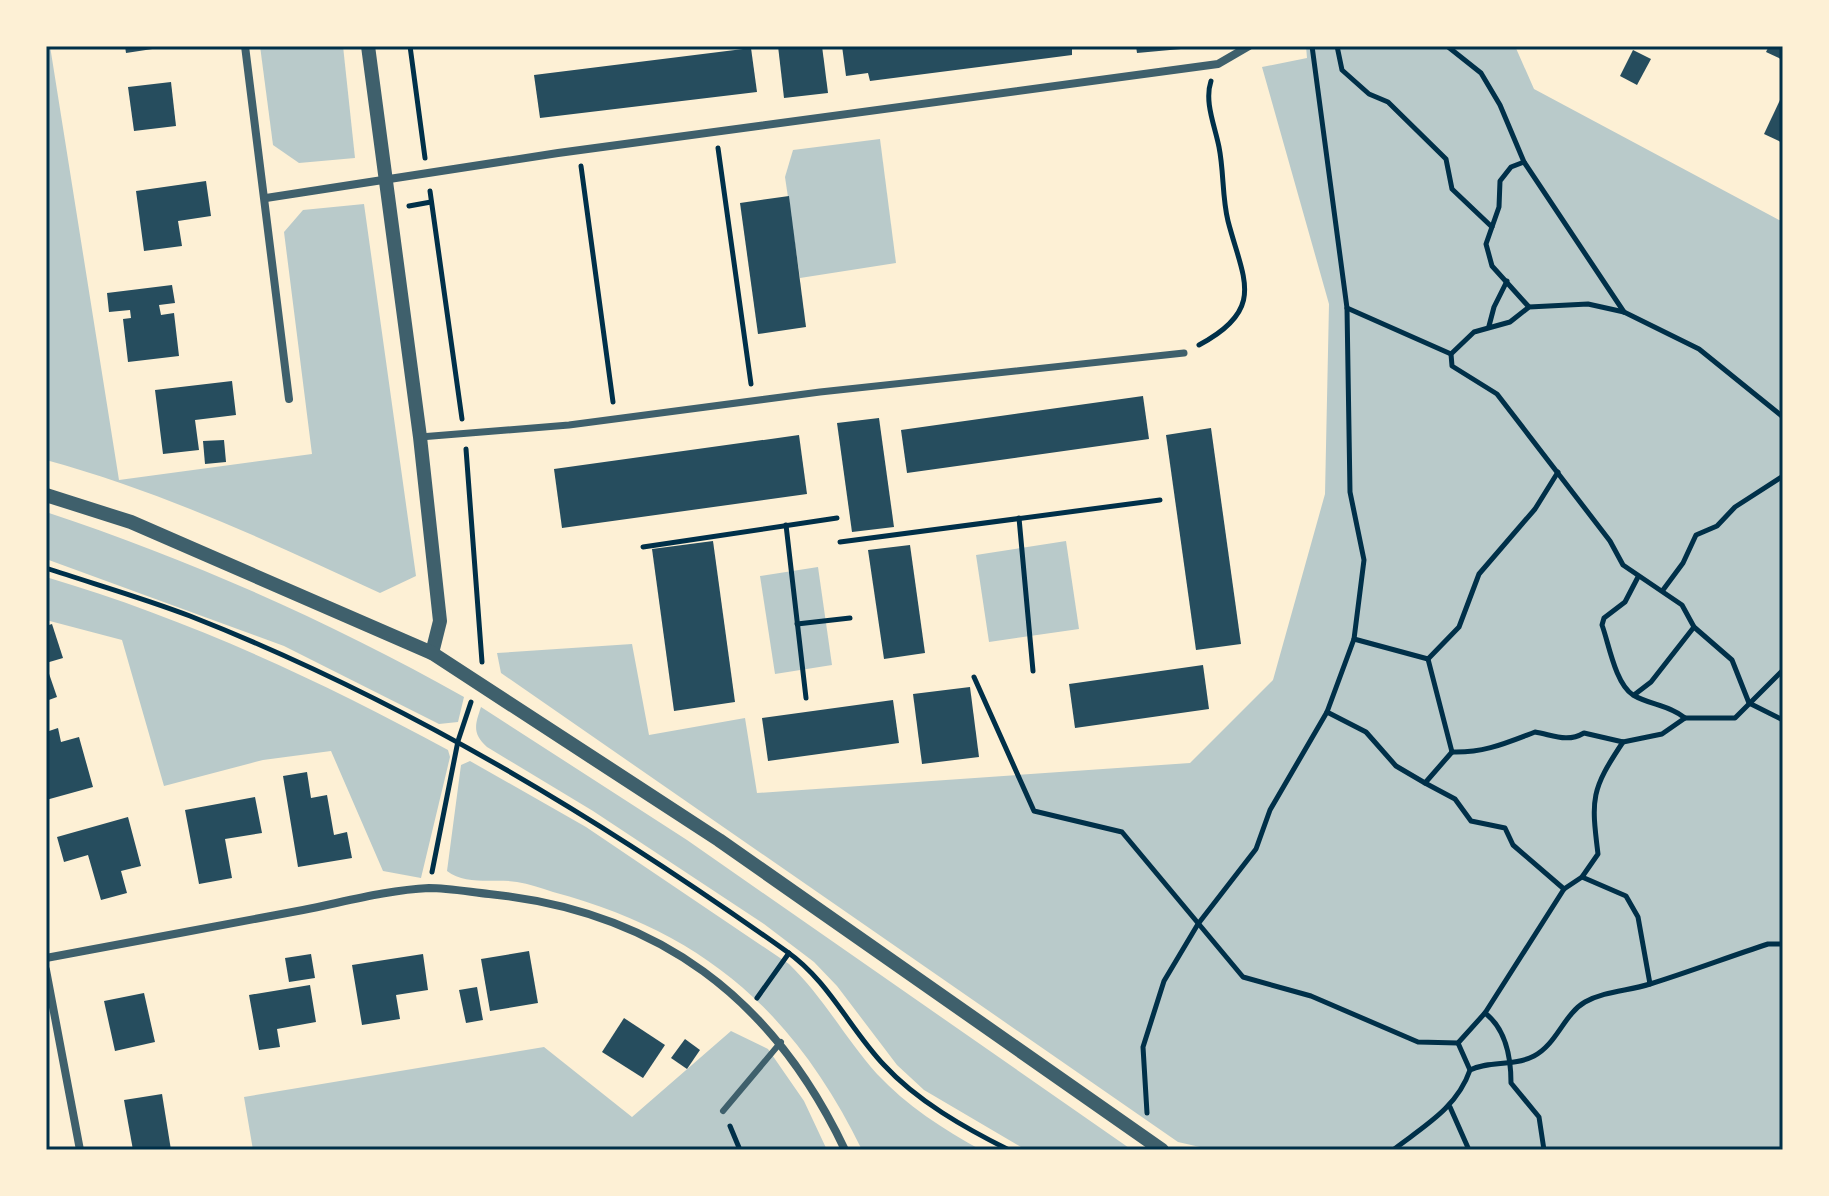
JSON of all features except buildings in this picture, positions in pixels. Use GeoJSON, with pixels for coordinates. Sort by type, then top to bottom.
{"type":"FeatureCollection","features":[{"type":"Feature","properties":{"kind":"street"},"geometry":{"type":"LineString","coordinates":[[245,46],[289,399]]}},
{"type":"Feature","properties":{"kind":"street"},"geometry":{"type":"LineString","coordinates":[[368,46],[420,437],[440,621],[432,653]]}},
{"type":"Feature","properties":{"kind":"street"},"geometry":{"type":"LineString","coordinates":[[266,198],[427,172],[1218,64],[1249,46]]}},
{"type":"Feature","properties":{"kind":"street"},"geometry":{"type":"LineString","coordinates":[[420,437],[615,419],[1184,353]]}},
{"type":"Feature","properties":{"kind":"street"},"geometry":{"type":"LineString","coordinates":[[46,495],[131,522],[432,653],[719,840],[1162,1150]]}},
{"type":"Feature","properties":{"kind":"street"},"geometry":{"type":"LineString","coordinates":[[46,958],[429,888],[521,897],[603,918],[679,956],[717,980],[781,1042],[815,1092],[845,1150]]}},
{"type":"Feature","properties":{"kind":"street"},"geometry":{"type":"LineString","coordinates":[[46,970],[80,1150]]}},
{"type":"Feature","properties":{"kind":"lane"},"geometry":{"type":"LineString","coordinates":[[723,1111],[781,1042]]}},
{"type":"Feature","properties":{"kind":"path"},"geometry":{"type":"LineString","coordinates":[[410,46],[465,434],[484,652],[479,681],[458,741],[429,888]]}},
{"type":"Feature","properties":{"kind":"path"},"geometry":{"type":"LineString","coordinates":[[1148,1141],[1143,1047],[1164,981],[1198,924],[1256,849],[1270,810],[1327,712],[1354,639],[1364,560],[1350,492],[1347,308],[1312,46]]}},
{"type":"Feature","properties":{"kind":"path"},"geometry":{"type":"LineString","coordinates":[[1337,46],[1342,70],[1369,94],[1388,102],[1446,159],[1452,189],[1492,227]]}},
{"type":"Feature","properties":{"kind":"path"},"geometry":{"type":"LineString","coordinates":[[1447,46],[1481,73],[1500,105],[1524,162],[1624,312]]}},
{"type":"Feature","properties":{"kind":"path"},"geometry":{"type":"LineString","coordinates":[[1184,353],[1227,326],[1241,310],[1247,293],[1224,200],[1220,151],[1209,106],[1209,88],[1218,64]]}},
{"type":"Feature","properties":{"kind":"path"},"geometry":{"type":"LineString","coordinates":[[715,132],[753,401]]}},
{"type":"Feature","properties":{"kind":"path"},"geometry":{"type":"LineString","coordinates":[[579,151],[615,419]]}},
{"type":"Feature","properties":{"kind":"path"},"geometry":{"type":"LineString","coordinates":[[1524,162],[1511,167],[1500,181],[1499,207],[1486,244],[1492,266],[1529,307]]}},
{"type":"Feature","properties":{"kind":"path"},"geometry":{"type":"LineString","coordinates":[[1489,326],[1507,281]]}},
{"type":"Feature","properties":{"kind":"path"},"geometry":{"type":"LineString","coordinates":[[1451,354],[1474,332],[1510,322],[1529,307],[1565,303],[1624,312],[1699,349],[1783,417]]}},
{"type":"Feature","properties":{"kind":"path"},"geometry":{"type":"LineString","coordinates":[[1347,308],[1451,354]]}},
{"type":"Feature","properties":{"kind":"path"},"geometry":{"type":"LineString","coordinates":[[1451,354],[1452,366],[1497,394],[1610,541],[1623,565],[1682,605],[1694,627],[1732,660],[1749,703],[1783,720]]}},
{"type":"Feature","properties":{"kind":"path"},"geometry":{"type":"LineString","coordinates":[[1428,659],[1459,627],[1479,574],[1535,509],[1558,472]]}},
{"type":"Feature","properties":{"kind":"path"},"geometry":{"type":"LineString","coordinates":[[1663,590],[1683,563],[1696,535],[1717,526],[1735,507],[1783,476]]}},
{"type":"Feature","properties":{"kind":"path"},"geometry":{"type":"LineString","coordinates":[[840,542],[1160,500]]}},
{"type":"Feature","properties":{"kind":"path"},"geometry":{"type":"LineString","coordinates":[[643,547],[837,518]]}},
{"type":"Feature","properties":{"kind":"path"},"geometry":{"type":"LineString","coordinates":[[1019,518],[1033,671]]}},
{"type":"Feature","properties":{"kind":"path"},"geometry":{"type":"LineString","coordinates":[[786,525],[806,698]]}},
{"type":"Feature","properties":{"kind":"path"},"geometry":{"type":"LineString","coordinates":[[46,568],[188,616],[279,654],[458,741],[589,816],[789,953],[822,982],[883,1064],[913,1091],[1009,1150]]}},
{"type":"Feature","properties":{"kind":"path"},"geometry":{"type":"LineString","coordinates":[[1638,577],[1625,602],[1604,618],[1602,625],[1624,686],[1634,695],[1673,708],[1685,718],[1728,721],[1783,670]]}},
{"type":"Feature","properties":{"kind":"path"},"geometry":{"type":"LineString","coordinates":[[797,624],[850,618]]}},
{"type":"Feature","properties":{"kind":"path"},"geometry":{"type":"LineString","coordinates":[[1634,695],[1651,682],[1694,627]]}},
{"type":"Feature","properties":{"kind":"path"},"geometry":{"type":"LineString","coordinates":[[1354,639],[1428,659]]}},
{"type":"Feature","properties":{"kind":"path"},"geometry":{"type":"LineString","coordinates":[[1428,659],[1452,752]]}},
{"type":"Feature","properties":{"kind":"path"},"geometry":{"type":"LineString","coordinates":[[974,677],[1034,811],[1122,832],[1243,977],[1293,994],[1311,996],[1418,1042],[1458,1043],[1485,1013],[1564,889],[1582,877],[1598,854],[1592,806],[1598,780],[1623,742]]}},
{"type":"Feature","properties":{"kind":"path"},"geometry":{"type":"LineString","coordinates":[[1327,712],[1366,732],[1396,766],[1455,799],[1471,821],[1505,828],[1513,845],[1564,889]]}},
{"type":"Feature","properties":{"kind":"path"},"geometry":{"type":"LineString","coordinates":[[1452,752],[1476,753],[1535,732],[1560,739],[1575,738],[1584,733],[1623,742],[1662,734],[1685,718]]}},
{"type":"Feature","properties":{"kind":"path"},"geometry":{"type":"LineString","coordinates":[[1425,783],[1452,752]]}},
{"type":"Feature","properties":{"kind":"path"},"geometry":{"type":"LineString","coordinates":[[1582,877],[1626,896],[1638,917],[1650,984]]}},
{"type":"Feature","properties":{"kind":"path"},"geometry":{"type":"LineString","coordinates":[[1470,1070],[1481,1065],[1511,1064],[1543,1049],[1582,1003],[1610,992],[1650,984],[1768,944],[1783,944]]}},
{"type":"Feature","properties":{"kind":"path"},"geometry":{"type":"LineString","coordinates":[[751,1010],[767,980],[789,953]]}},
{"type":"Feature","properties":{"kind":"path"},"geometry":{"type":"LineString","coordinates":[[1485,1013],[1498,1023],[1511,1064],[1511,1083],[1539,1117],[1544,1150]]}},
{"type":"Feature","properties":{"kind":"path"},"geometry":{"type":"LineString","coordinates":[[1393,1150],[1450,1107],[1463,1091],[1470,1070],[1458,1043]]}},
{"type":"Feature","properties":{"kind":"path"},"geometry":{"type":"LineString","coordinates":[[1450,1107],[1469,1150]]}},
{"type":"Feature","properties":{"kind":"path"},"geometry":{"type":"LineString","coordinates":[[723,1111],[740,1150]]}},
{"type":"Feature","properties":{"kind":"shaded area"},"geometry":{"type":"Polygon","coordinates":[[[46,46],[50,46],[119,480],[312,454],[284,232],[303,210],[364,204],[416,576],[380,593],[174,503],[46,460],[46,46]]]}},
{"type":"Feature","properties":{"kind":"shaded area"},"geometry":{"type":"Polygon","coordinates":[[[260,46],[343,46],[355,158],[299,163],[273,145],[260,46]]]}},
{"type":"Feature","properties":{"kind":"shaded area"},"geometry":{"type":"Polygon","coordinates":[[[1306,46],[1515,46],[1534,89],[1783,222],[1783,1150],[1213,1150],[1178,1142],[501,673],[497,653],[632,644],[649,735],[745,718],[757,793],[1190,763],[1273,680],[1325,494],[1329,304],[1262,67],[1307,58],[1306,46]]]}},
{"type":"Feature","properties":{"kind":"shaded area"},"geometry":{"type":"Polygon","coordinates":[[[880,139],[896,263],[800,278],[785,177],[793,150],[880,139]]]}},
{"type":"Feature","properties":{"kind":"shaded area"},"geometry":{"type":"Polygon","coordinates":[[[46,512],[207,572],[363,643],[464,697],[458,722],[439,724],[284,646],[46,559],[46,512]]]}},
{"type":"Feature","properties":{"kind":"shaded area"},"geometry":{"type":"Polygon","coordinates":[[[1066,541],[1079,629],[989,642],[976,555],[1066,541]]]}},
{"type":"Feature","properties":{"kind":"shaded area"},"geometry":{"type":"Polygon","coordinates":[[[818,567],[832,665],[775,674],[760,576],[818,567]]]}},
{"type":"Feature","properties":{"kind":"shaded area"},"geometry":{"type":"Polygon","coordinates":[[[46,577],[201,631],[351,699],[448,750],[450,757],[421,878],[383,871],[331,751],[263,760],[164,786],[122,640],[46,620],[46,577]]]}},
{"type":"Feature","properties":{"kind":"shaded area"},"geometry":{"type":"Polygon","coordinates":[[[481,707],[687,840],[1132,1150],[1026,1150],[924,1090],[897,1065],[837,986],[814,962],[764,924],[593,811],[487,747],[476,728],[481,707]]]}},
{"type":"Feature","properties":{"kind":"shaded area"},"geometry":{"type":"Polygon","coordinates":[[[470,761],[586,827],[789,964],[888,1085],[926,1116],[981,1150],[862,1150],[806,1057],[774,1018],[738,984],[699,955],[655,930],[607,909],[526,884],[472,880],[447,871],[461,765],[470,761]]]}},
{"type":"Feature","properties":{"kind":"shaded area"},"geometry":{"type":"Polygon","coordinates":[[[731,1031],[768,1049],[804,1101],[827,1150],[253,1150],[244,1097],[544,1047],[632,1117],[731,1031]]]}}]}
